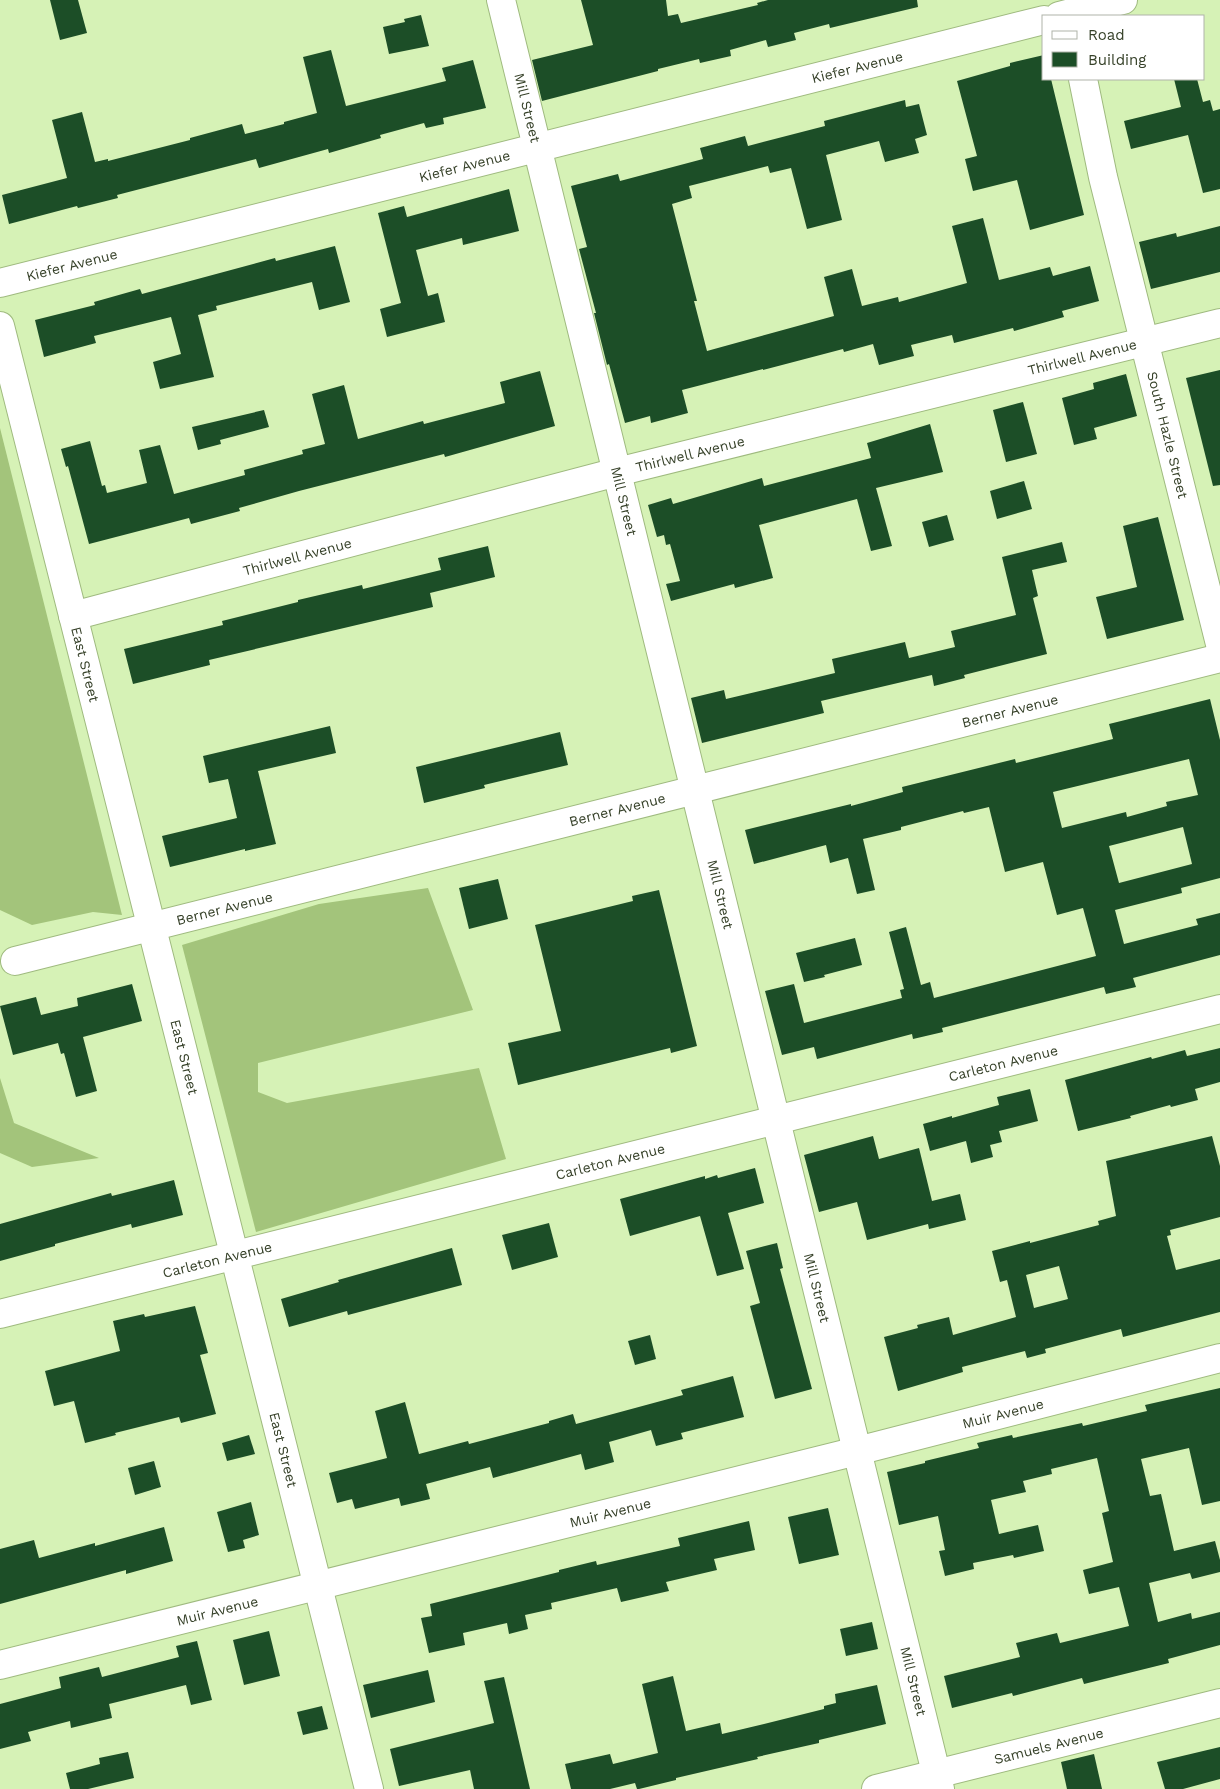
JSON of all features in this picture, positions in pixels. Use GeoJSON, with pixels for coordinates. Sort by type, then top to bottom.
{"type":"FeatureCollection","features":[{"type":"Feature","properties":{"kind":"street","name":"Mill Street"},"geometry":{"type":"LineString","coordinates":[[501,0],[938,1781]]}},
{"type":"Feature","properties":{"kind":"street"},"geometry":{"type":"LineString","coordinates":[[1067,12],[1124,0]]}},
{"type":"Feature","properties":{"kind":"street","name":"Kiefer Avenue"},"geometry":{"type":"LineString","coordinates":[[0,282],[1042,21]]}},
{"type":"Feature","properties":{"kind":"street","name":"South Hazle Street"},"geometry":{"type":"LineString","coordinates":[[1083,80],[1103,177],[1220,644]]}},
{"type":"Feature","properties":{"kind":"street","name":"Thirlwell Avenue"},"geometry":{"type":"LineString","coordinates":[[73,616],[617,472],[1220,323]]}},
{"type":"Feature","properties":{"kind":"street","name":"East Street"},"geometry":{"type":"LineString","coordinates":[[0,326],[369,1789]]}},
{"type":"Feature","properties":{"kind":"street","name":"Berner Avenue"},"geometry":{"type":"LineString","coordinates":[[15,961],[1220,658]]}},
{"type":"Feature","properties":{"kind":"street","name":"Carleton Avenue"},"geometry":{"type":"LineString","coordinates":[[0,1314],[1220,1009]]}},
{"type":"Feature","properties":{"kind":"street","name":"Muir Avenue"},"geometry":{"type":"LineString","coordinates":[[0,1665],[857,1451],[1220,1358]]}},
{"type":"Feature","properties":{"kind":"street","name":"Samuels Avenue"},"geometry":{"type":"LineString","coordinates":[[876,1789],[938,1781],[1220,1703]]}},
{"type":"Feature","properties":{"kind":"green space"},"geometry":{"type":"Polygon","coordinates":[[[0,428],[122,915],[93,912],[32,925],[0,910],[0,428]]]}},
{"type":"Feature","properties":{"kind":"green space"},"geometry":{"type":"Polygon","coordinates":[[[428,888],[473,1010],[258,1063],[258,1092],[287,1103],[479,1068],[506,1159],[256,1232],[182,945],[319,904],[428,888]]]}},
{"type":"Feature","properties":{"kind":"green space"},"geometry":{"type":"Polygon","coordinates":[[[0,1078],[14,1123],[99,1158],[32,1167],[0,1153],[0,1078]]]}},
{"type":"Feature","properties":{"kind":"building"},"geometry":{"type":"Polygon","coordinates":[[[50,0],[78,0],[87,33],[60,40],[50,0]]]}},
{"type":"Feature","properties":{"kind":"building"},"geometry":{"type":"Polygon","coordinates":[[[581,0],[666,0],[668,16],[678,14],[681,23],[758,5],[757,3],[768,0],[917,0],[918,7],[830,28],[829,24],[794,33],[796,40],[768,47],[766,40],[730,50],[731,56],[700,63],[699,59],[542,101],[532,60],[593,45],[581,0]]]}},
{"type":"Feature","properties":{"kind":"building"},"geometry":{"type":"Polygon","coordinates":[[[421,15],[429,46],[389,54],[383,27],[405,22],[404,19],[421,15]]]}},
{"type":"Feature","properties":{"kind":"building"},"geometry":{"type":"Polygon","coordinates":[[[331,50],[346,106],[446,81],[442,68],[473,60],[486,108],[443,118],[444,124],[426,128],[424,123],[380,135],[381,138],[329,153],[328,149],[259,168],[256,159],[117,195],[118,198],[78,208],[77,206],[9,224],[2,195],[67,178],[52,120],[82,112],[95,162],[108,159],[108,161],[190,140],[190,138],[242,124],[245,134],[317,113],[303,57],[331,50]]]}},
{"type":"Feature","properties":{"kind":"building"},"geometry":{"type":"Polygon","coordinates":[[[1042,55],[1042,80],[1051,80],[1084,215],[1030,230],[1017,180],[973,191],[965,159],[977,156],[957,81],[1010,66],[1010,63],[1042,55]]]}},
{"type":"Feature","properties":{"kind":"building"},"geometry":{"type":"Polygon","coordinates":[[[1174,80],[1197,80],[1203,102],[1210,100],[1213,111],[1220,109],[1220,189],[1203,193],[1188,135],[1131,149],[1124,121],[1181,107],[1174,80]]]}},
{"type":"Feature","properties":{"kind":"building"},"geometry":{"type":"Polygon","coordinates":[[[905,100],[906,107],[919,104],[927,135],[915,139],[919,153],[885,162],[879,141],[826,155],[842,220],[807,229],[791,168],[770,173],[768,166],[689,186],[692,198],[672,204],[697,301],[694,301],[707,351],[834,316],[824,277],[852,269],[862,306],[898,297],[899,302],[967,283],[952,226],[983,218],[999,280],[1050,267],[1053,276],[1090,266],[1099,301],[1062,311],[1064,317],[1014,331],[1013,328],[954,343],[952,335],[911,345],[914,356],[879,365],[873,344],[844,352],[843,349],[763,369],[682,390],[688,413],[651,423],[650,416],[625,423],[609,364],[607,365],[594,313],[596,313],[579,249],[587,247],[571,186],[618,174],[620,181],[703,159],[700,148],[745,136],[748,146],[825,126],[824,121],[905,100]]]}},
{"type":"Feature","properties":{"kind":"building"},"geometry":{"type":"Polygon","coordinates":[[[509,189],[519,231],[463,245],[462,238],[416,250],[428,296],[438,293],[445,322],[387,337],[380,309],[401,303],[378,213],[404,206],[407,217],[509,189]]]}},
{"type":"Feature","properties":{"kind":"building"},"geometry":{"type":"Polygon","coordinates":[[[1220,226],[1220,272],[1151,289],[1139,242],[1176,233],[1177,237],[1220,226]]]}},
{"type":"Feature","properties":{"kind":"building"},"geometry":{"type":"Polygon","coordinates":[[[335,246],[350,302],[319,310],[312,282],[216,306],[217,310],[198,315],[214,377],[160,389],[153,362],[181,354],[171,317],[94,336],[96,343],[44,357],[35,320],[95,305],[94,302],[140,289],[142,294],[275,258],[276,261],[335,246]]]}},
{"type":"Feature","properties":{"kind":"building"},"geometry":{"type":"Polygon","coordinates":[[[1220,370],[1220,485],[1213,486],[1186,378],[1220,370]]]}},
{"type":"Feature","properties":{"kind":"building"},"geometry":{"type":"Polygon","coordinates":[[[540,371],[555,426],[445,457],[444,454],[299,491],[239,508],[240,511],[191,524],[189,518],[89,544],[68,466],[66,467],[61,449],[90,441],[102,486],[105,485],[107,493],[147,483],[139,450],[160,445],[174,494],[245,475],[244,470],[303,454],[302,450],[325,444],[312,394],[344,385],[358,439],[423,421],[424,424],[505,403],[500,382],[540,371]]]}},
{"type":"Feature","properties":{"kind":"building"},"geometry":{"type":"Polygon","coordinates":[[[1126,374],[1137,416],[1094,428],[1097,439],[1074,445],[1062,398],[1094,389],[1093,383],[1126,374]]]}},
{"type":"Feature","properties":{"kind":"building"},"geometry":{"type":"Polygon","coordinates":[[[1023,402],[1037,454],[1006,462],[993,410],[1023,402]]]}},
{"type":"Feature","properties":{"kind":"building"},"geometry":{"type":"Polygon","coordinates":[[[264,410],[269,427],[220,440],[221,444],[198,450],[192,427],[264,410]]]}},
{"type":"Feature","properties":{"kind":"building"},"geometry":{"type":"Polygon","coordinates":[[[930,424],[943,472],[876,488],[892,546],[871,551],[857,499],[759,525],[773,578],[735,588],[734,584],[671,601],[666,584],[680,581],[670,544],[666,545],[664,535],[657,537],[648,505],[671,498],[673,504],[762,478],[764,486],[871,458],[867,443],[930,424]]]}},
{"type":"Feature","properties":{"kind":"building"},"geometry":{"type":"Polygon","coordinates":[[[1024,481],[1032,509],[997,519],[990,491],[1024,481]]]}},
{"type":"Feature","properties":{"kind":"building"},"geometry":{"type":"Polygon","coordinates":[[[947,515],[954,540],[929,547],[922,522],[947,515]]]}},
{"type":"Feature","properties":{"kind":"building"},"geometry":{"type":"Polygon","coordinates":[[[1158,517],[1184,620],[1107,639],[1096,597],[1137,587],[1123,526],[1158,517]]]}},
{"type":"Feature","properties":{"kind":"building"},"geometry":{"type":"Polygon","coordinates":[[[1062,542],[1067,562],[1032,570],[1038,596],[1033,598],[1047,654],[964,675],[965,678],[934,686],[932,675],[821,701],[824,713],[702,743],[691,698],[724,690],[726,699],[835,673],[832,659],[905,642],[909,658],[955,647],[951,631],[1016,615],[1002,557],[1062,542]]]}},
{"type":"Feature","properties":{"kind":"building"},"geometry":{"type":"Polygon","coordinates":[[[488,546],[495,577],[430,593],[433,607],[209,660],[210,665],[133,684],[124,649],[223,625],[222,621],[298,602],[298,600],[362,585],[363,589],[441,570],[438,558],[488,546]]]}},
{"type":"Feature","properties":{"kind":"building"},"geometry":{"type":"Polygon","coordinates":[[[1210,699],[1220,740],[1220,878],[1181,888],[1182,893],[1115,910],[1124,944],[1198,925],[1196,919],[1220,913],[1220,955],[1133,978],[1136,987],[1106,994],[1104,987],[942,1028],[943,1032],[913,1039],[912,1034],[817,1059],[814,1047],[782,1055],[765,991],[794,984],[804,1023],[902,998],[900,990],[904,989],[889,932],[906,927],[921,985],[930,982],[934,998],[1096,956],[1083,908],[1057,915],[1043,862],[1005,872],[989,807],[964,813],[963,811],[901,827],[901,830],[863,839],[875,890],[857,894],[848,858],[830,863],[826,845],[754,864],[745,830],[851,804],[851,806],[903,792],[902,787],[1015,759],[1016,763],[1113,739],[1109,724],[1210,699]],[[1189,759],[1053,792],[1062,828],[1126,812],[1127,817],[1167,806],[1166,802],[1198,795],[1189,759]],[[1183,827],[1109,846],[1119,883],[1192,864],[1183,827]]]}},
{"type":"Feature","properties":{"kind":"building"},"geometry":{"type":"Polygon","coordinates":[[[330,726],[336,753],[258,771],[276,844],[245,851],[245,849],[170,867],[162,836],[237,818],[228,779],[209,783],[203,756],[330,726]]]}},
{"type":"Feature","properties":{"kind":"building"},"geometry":{"type":"Polygon","coordinates":[[[560,732],[568,765],[484,785],[485,788],[424,803],[416,767],[560,732]]]}},
{"type":"Feature","properties":{"kind":"building"},"geometry":{"type":"Polygon","coordinates":[[[498,879],[508,919],[469,929],[459,888],[498,879]]]}},
{"type":"Feature","properties":{"kind":"building"},"geometry":{"type":"Polygon","coordinates":[[[659,890],[697,1046],[671,1053],[670,1048],[518,1085],[508,1043],[561,1031],[535,925],[633,901],[632,896],[659,890]]]}},
{"type":"Feature","properties":{"kind":"building"},"geometry":{"type":"Polygon","coordinates":[[[855,938],[862,965],[804,982],[796,953],[855,938]]]}},
{"type":"Feature","properties":{"kind":"building"},"geometry":{"type":"Polygon","coordinates":[[[132,984],[142,1021],[83,1037],[97,1091],[76,1097],[64,1053],[61,1054],[58,1043],[13,1055],[0,1006],[36,997],[41,1015],[78,1006],[77,998],[132,984]]]}},
{"type":"Feature","properties":{"kind":"building"},"geometry":{"type":"Polygon","coordinates":[[[1220,1048],[1220,1082],[1195,1089],[1198,1100],[1171,1107],[1170,1105],[1130,1116],[1131,1118],[1078,1131],[1065,1080],[1151,1057],[1152,1059],[1185,1050],[1187,1056],[1220,1048]]]}},
{"type":"Feature","properties":{"kind":"building"},"geometry":{"type":"Polygon","coordinates":[[[1030,1089],[1038,1121],[999,1131],[1002,1142],[990,1145],[993,1157],[971,1163],[966,1141],[930,1151],[923,1124],[999,1105],[997,1097],[1030,1089]]]}},
{"type":"Feature","properties":{"kind":"building"},"geometry":{"type":"Polygon","coordinates":[[[873,1136],[879,1159],[919,1148],[932,1201],[960,1194],[966,1220],[929,1229],[928,1224],[867,1240],[857,1202],[819,1212],[804,1155],[873,1136]]]}},
{"type":"Feature","properties":{"kind":"building"},"geometry":{"type":"Polygon","coordinates":[[[1212,1136],[1220,1166],[1220,1217],[1170,1230],[1171,1235],[1167,1236],[1176,1270],[1220,1259],[1220,1312],[1123,1337],[1121,1329],[1045,1349],[1046,1353],[1027,1358],[1025,1351],[962,1367],[963,1372],[898,1391],[884,1337],[918,1328],[917,1325],[949,1317],[953,1335],[1016,1317],[1007,1280],[1000,1282],[992,1251],[1099,1225],[1098,1221],[1116,1216],[1106,1161],[1212,1136]],[[1059,1266],[1026,1275],[1034,1308],[1068,1299],[1059,1266]]]}},
{"type":"Feature","properties":{"kind":"building"},"geometry":{"type":"Polygon","coordinates":[[[755,1168],[764,1203],[728,1213],[744,1269],[717,1276],[700,1216],[630,1236],[620,1199],[705,1176],[705,1179],[717,1175],[718,1178],[755,1168]]]}},
{"type":"Feature","properties":{"kind":"building"},"geometry":{"type":"Polygon","coordinates":[[[174,1180],[183,1215],[132,1228],[131,1224],[0,1261],[0,1224],[111,1193],[112,1196],[174,1180]]]}},
{"type":"Feature","properties":{"kind":"building"},"geometry":{"type":"Polygon","coordinates":[[[549,1223],[558,1257],[512,1270],[502,1235],[549,1223]]]}},
{"type":"Feature","properties":{"kind":"building"},"geometry":{"type":"Polygon","coordinates":[[[777,1243],[783,1268],[780,1269],[812,1389],[775,1399],[750,1306],[760,1303],[746,1251],[777,1243]]]}},
{"type":"Feature","properties":{"kind":"building"},"geometry":{"type":"Polygon","coordinates":[[[452,1248],[462,1285],[348,1315],[347,1311],[289,1327],[281,1299],[339,1282],[338,1280],[452,1248]]]}},
{"type":"Feature","properties":{"kind":"building"},"geometry":{"type":"Polygon","coordinates":[[[195,1306],[208,1353],[200,1355],[216,1414],[181,1423],[179,1417],[115,1433],[116,1435],[85,1443],[74,1401],[54,1406],[45,1371],[120,1351],[113,1321],[144,1314],[145,1317],[195,1306]]]}},
{"type":"Feature","properties":{"kind":"building"},"geometry":{"type":"Polygon","coordinates":[[[650,1335],[656,1359],[635,1365],[628,1341],[650,1335]]]}},
{"type":"Feature","properties":{"kind":"building"},"geometry":{"type":"Polygon","coordinates":[[[733,1376],[744,1417],[681,1433],[683,1439],[656,1446],[651,1430],[609,1442],[614,1462],[585,1470],[581,1454],[493,1478],[490,1467],[426,1484],[430,1499],[401,1506],[399,1498],[355,1509],[352,1499],[337,1503],[329,1473],[387,1458],[375,1411],[405,1402],[419,1454],[468,1441],[469,1444],[549,1423],[549,1421],[573,1414],[576,1424],[683,1395],[681,1390],[733,1376]]]}},
{"type":"Feature","properties":{"kind":"building"},"geometry":{"type":"Polygon","coordinates":[[[1220,1388],[1220,1501],[1202,1505],[1189,1448],[1141,1459],[1150,1496],[1161,1494],[1174,1551],[1215,1541],[1220,1560],[1220,1572],[1192,1579],[1190,1573],[1149,1583],[1158,1622],[1191,1613],[1192,1619],[1220,1612],[1220,1645],[1168,1659],[1169,1663],[1084,1684],[1082,1678],[1013,1696],[1012,1693],[952,1708],[944,1676],[1020,1657],[1016,1643],[1057,1633],[1060,1643],[1129,1626],[1119,1587],[1089,1594],[1083,1570],[1113,1562],[1102,1513],[1109,1511],[1097,1458],[1051,1469],[1052,1474],[1023,1481],[1026,1492],[991,1500],[999,1534],[1038,1525],[1044,1551],[1014,1558],[1013,1555],[973,1563],[974,1569],[945,1576],[939,1551],[945,1550],[938,1516],[899,1525],[887,1472],[979,1448],[977,1443],[1012,1435],[1013,1438],[1082,1423],[1083,1426],[1147,1411],[1145,1405],[1220,1388]]]}},
{"type":"Feature","properties":{"kind":"building"},"geometry":{"type":"Polygon","coordinates":[[[249,1435],[255,1454],[227,1461],[222,1443],[249,1435]]]}},
{"type":"Feature","properties":{"kind":"building"},"geometry":{"type":"Polygon","coordinates":[[[154,1461],[161,1487],[135,1495],[128,1468],[154,1461]]]}},
{"type":"Feature","properties":{"kind":"building"},"geometry":{"type":"Polygon","coordinates":[[[251,1502],[259,1535],[243,1540],[245,1548],[228,1552],[217,1512],[251,1502]]]}},
{"type":"Feature","properties":{"kind":"building"},"geometry":{"type":"Polygon","coordinates":[[[828,1508],[839,1555],[799,1564],[788,1517],[828,1508]]]}},
{"type":"Feature","properties":{"kind":"building"},"geometry":{"type":"Polygon","coordinates":[[[749,1521],[755,1550],[714,1559],[717,1570],[666,1582],[669,1591],[621,1602],[617,1588],[551,1603],[552,1609],[525,1615],[528,1629],[509,1634],[507,1623],[463,1633],[465,1645],[429,1653],[421,1618],[432,1616],[430,1604],[596,1561],[597,1565],[680,1546],[678,1538],[749,1521]]]}},
{"type":"Feature","properties":{"kind":"building"},"geometry":{"type":"Polygon","coordinates":[[[164,1527],[173,1561],[126,1574],[126,1570],[0,1604],[0,1549],[34,1540],[39,1558],[95,1543],[95,1546],[164,1527]]]}},
{"type":"Feature","properties":{"kind":"building"},"geometry":{"type":"Polygon","coordinates":[[[872,1622],[878,1649],[846,1656],[840,1629],[872,1622]]]}},
{"type":"Feature","properties":{"kind":"building"},"geometry":{"type":"Polygon","coordinates":[[[269,1631],[280,1676],[244,1685],[233,1640],[269,1631]]]}},
{"type":"Feature","properties":{"kind":"building"},"geometry":{"type":"Polygon","coordinates":[[[197,1641],[212,1700],[191,1705],[186,1685],[109,1704],[112,1718],[71,1728],[70,1721],[28,1732],[31,1741],[0,1749],[0,1704],[61,1688],[59,1677],[99,1667],[102,1677],[179,1657],[176,1646],[197,1641]]]}},
{"type":"Feature","properties":{"kind":"building"},"geometry":{"type":"Polygon","coordinates":[[[428,1670],[435,1702],[371,1718],[363,1685],[428,1670]]]}},
{"type":"Feature","properties":{"kind":"building"},"geometry":{"type":"Polygon","coordinates":[[[673,1676],[686,1731],[720,1723],[722,1734],[764,1724],[824,1709],[824,1706],[836,1703],[835,1694],[877,1685],[886,1724],[819,1740],[819,1743],[757,1757],[758,1759],[676,1778],[676,1780],[639,1789],[637,1789],[635,1783],[610,1789],[571,1789],[565,1764],[610,1754],[613,1764],[658,1753],[642,1684],[673,1676]]]}},
{"type":"Feature","properties":{"kind":"building"},"geometry":{"type":"Polygon","coordinates":[[[504,1677],[530,1789],[474,1789],[470,1770],[399,1786],[390,1749],[494,1723],[484,1681],[504,1677]]]}},
{"type":"Feature","properties":{"kind":"building"},"geometry":{"type":"Polygon","coordinates":[[[322,1706],[328,1729],[303,1735],[297,1712],[322,1706]]]}},
{"type":"Feature","properties":{"kind":"building"},"geometry":{"type":"Polygon","coordinates":[[[1220,1747],[1220,1779],[1183,1789],[1165,1789],[1157,1762],[1220,1747]]]}},
{"type":"Feature","properties":{"kind":"building"},"geometry":{"type":"Polygon","coordinates":[[[128,1752],[134,1778],[88,1789],[70,1789],[66,1773],[100,1764],[99,1758],[128,1752]]]}},
{"type":"Feature","properties":{"kind":"building"},"geometry":{"type":"Polygon","coordinates":[[[1094,1754],[1102,1789],[1067,1789],[1061,1762],[1094,1754]]]}}]}
